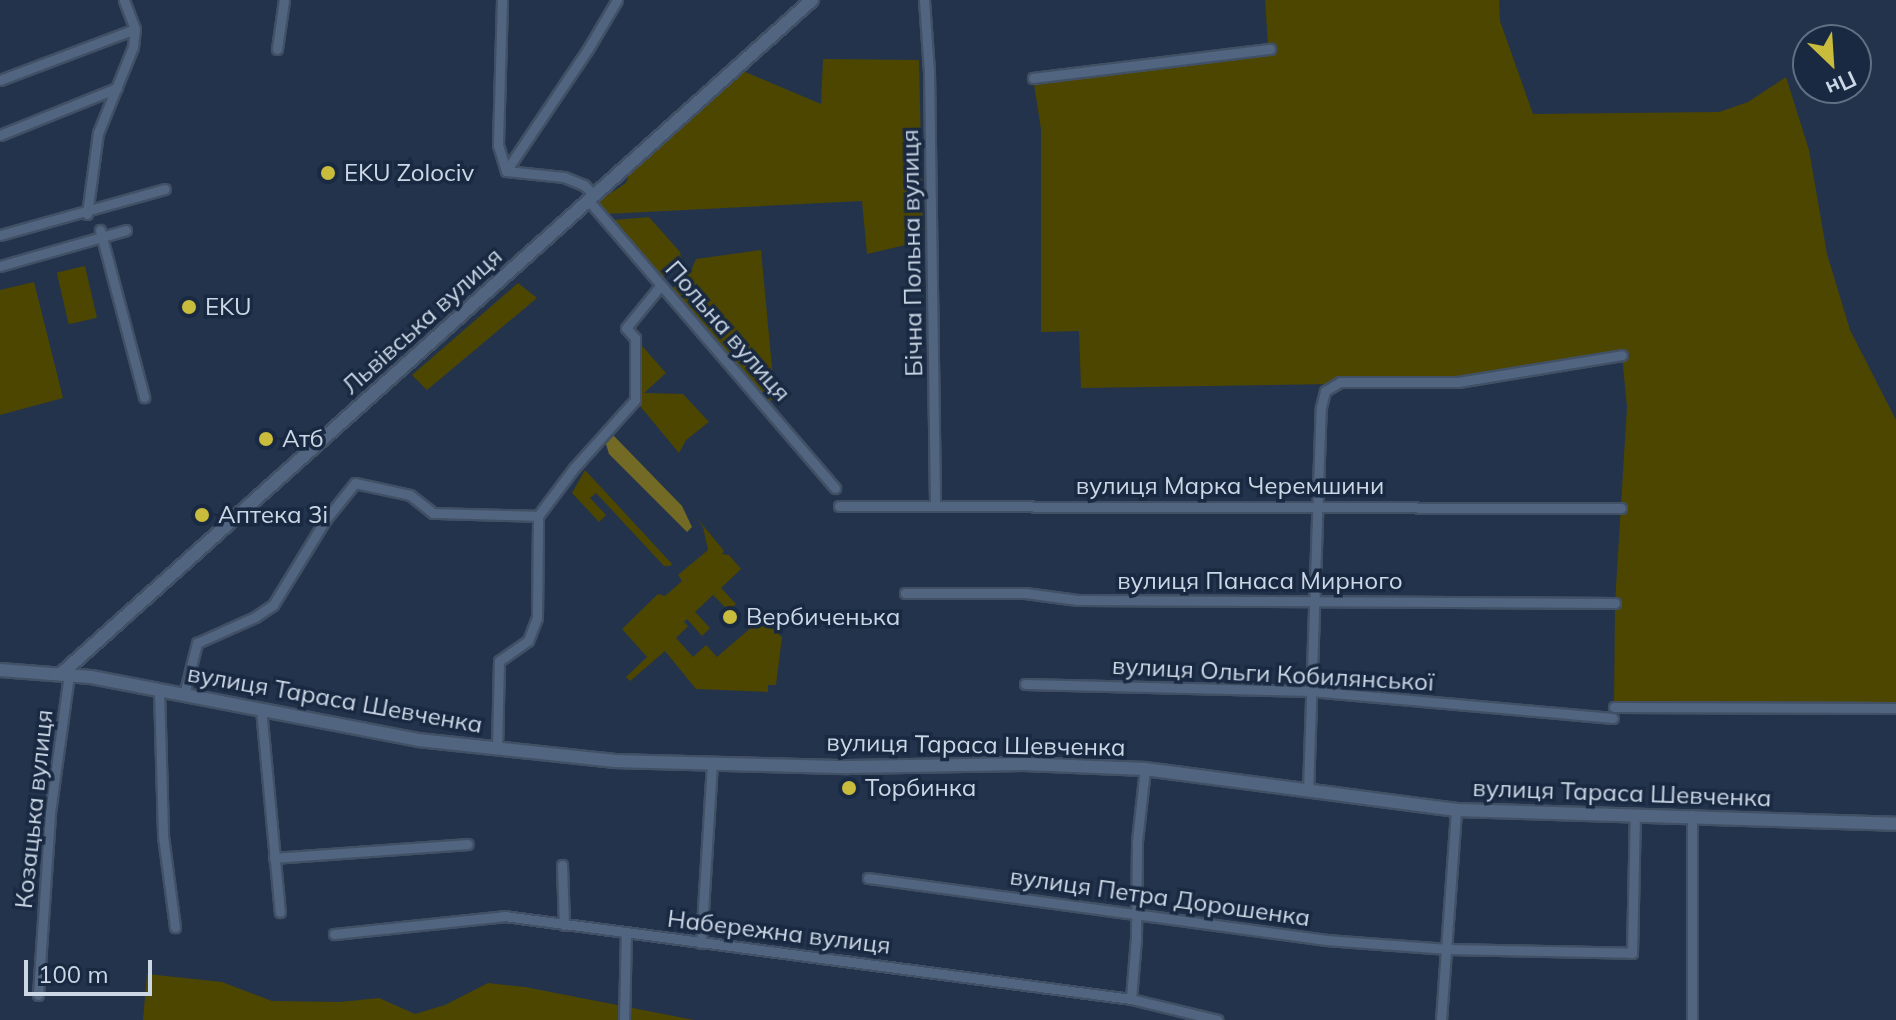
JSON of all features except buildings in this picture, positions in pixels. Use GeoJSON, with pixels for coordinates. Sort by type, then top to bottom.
{"type":"FeatureCollection","features":[{"type":"Feature","properties":{"kind":"main road","name":"Львівська вулиця"},"geometry":{"type":"LineString","coordinates":[[65,674],[812,0]]}},
{"type":"Feature","properties":{"kind":"main road","name":"вулиця Тараса Шевченка"},"geometry":{"type":"LineString","coordinates":[[0,670],[65,674],[418,740],[613,761],[712,765],[1024,764],[1145,769],[1456,810],[1692,815],[1896,824]]}},
{"type":"Feature","properties":{"kind":"street"},"geometry":{"type":"LineString","coordinates":[[87,214],[98,133],[133,47],[135,29],[124,0]]}},
{"type":"Feature","properties":{"kind":"street"},"geometry":{"type":"LineString","coordinates":[[277,49],[284,0]]}},
{"type":"Feature","properties":{"kind":"street"},"geometry":{"type":"LineString","coordinates":[[502,0],[498,145],[506,171]]}},
{"type":"Feature","properties":{"kind":"street"},"geometry":{"type":"LineString","coordinates":[[506,171],[617,0]]}},
{"type":"Feature","properties":{"kind":"street","name":"Бічна Польна вулиця"},"geometry":{"type":"LineString","coordinates":[[924,0],[930,87],[935,506]]}},
{"type":"Feature","properties":{"kind":"street"},"geometry":{"type":"LineString","coordinates":[[0,80],[135,29]]}},
{"type":"Feature","properties":{"kind":"street"},"geometry":{"type":"LineString","coordinates":[[1033,78],[1270,49]]}},
{"type":"Feature","properties":{"kind":"street"},"geometry":{"type":"LineString","coordinates":[[0,135],[117,88]]}},
{"type":"Feature","properties":{"kind":"street"},"geometry":{"type":"LineString","coordinates":[[506,171],[564,177],[584,185],[592,198]]}},
{"type":"Feature","properties":{"kind":"street"},"geometry":{"type":"LineString","coordinates":[[0,235],[87,214],[165,189]]}},
{"type":"Feature","properties":{"kind":"street","name":"Польна вулиця"},"geometry":{"type":"LineString","coordinates":[[592,198],[661,285],[835,488]]}},
{"type":"Feature","properties":{"kind":"street"},"geometry":{"type":"LineString","coordinates":[[0,266],[101,234],[126,230]]}},
{"type":"Feature","properties":{"kind":"street"},"geometry":{"type":"LineString","coordinates":[[101,234],[144,397]]}},
{"type":"Feature","properties":{"kind":"street"},"geometry":{"type":"LineString","coordinates":[[497,749],[499,661],[528,641],[537,618],[538,516],[574,468],[635,400],[635,338],[626,328],[661,285]]}},
{"type":"Feature","properties":{"kind":"street"},"geometry":{"type":"LineString","coordinates":[[1308,791],[1321,407],[1325,391],[1340,382],[1458,382],[1622,355]]}},
{"type":"Feature","properties":{"kind":"street"},"geometry":{"type":"LineString","coordinates":[[184,695],[197,643],[273,605],[326,519],[355,483],[410,495],[433,513],[538,516]]}},
{"type":"Feature","properties":{"kind":"street","name":"вулиця Марка Черемшини"},"geometry":{"type":"LineString","coordinates":[[839,506],[1621,508]]}},
{"type":"Feature","properties":{"kind":"street","name":"вулиця Панаса Мирного"},"geometry":{"type":"LineString","coordinates":[[905,593],[1025,593],[1078,600],[1615,603]]}},
{"type":"Feature","properties":{"kind":"street","name":"Козацька вулиця"},"geometry":{"type":"LineString","coordinates":[[38,995],[50,813],[65,674]]}},
{"type":"Feature","properties":{"kind":"street","name":"вулиця Ольги Кобилянської"},"geometry":{"type":"LineString","coordinates":[[1025,684],[1310,691],[1614,712],[1896,708]]}},
{"type":"Feature","properties":{"kind":"street"},"geometry":{"type":"LineString","coordinates":[[159,690],[163,836],[175,927]]}},
{"type":"Feature","properties":{"kind":"street"},"geometry":{"type":"LineString","coordinates":[[261,709],[280,912]]}},
{"type":"Feature","properties":{"kind":"street"},"geometry":{"type":"LineString","coordinates":[[701,943],[712,765]]}},
{"type":"Feature","properties":{"kind":"street"},"geometry":{"type":"LineString","coordinates":[[1131,999],[1137,841],[1145,769]]}},
{"type":"Feature","properties":{"kind":"street"},"geometry":{"type":"LineString","coordinates":[[1441,1020],[1456,810]]}},
{"type":"Feature","properties":{"kind":"street","name":"вулиця Петра Дорошенка"},"geometry":{"type":"LineString","coordinates":[[868,878],[1271,934],[1448,949],[1632,953],[1635,815]]}},
{"type":"Feature","properties":{"kind":"street"},"geometry":{"type":"LineString","coordinates":[[1692,815],[1692,1020]]}},
{"type":"Feature","properties":{"kind":"street"},"geometry":{"type":"LineString","coordinates":[[274,858],[467,844]]}},
{"type":"Feature","properties":{"kind":"street"},"geometry":{"type":"LineString","coordinates":[[562,865],[564,925]]}},
{"type":"Feature","properties":{"kind":"street","name":"Набережна вулиця"},"geometry":{"type":"LineString","coordinates":[[334,934],[504,916],[626,934],[857,960],[1131,999],[1218,1020]]}},
{"type":"Feature","properties":{"kind":"street"},"geometry":{"type":"LineString","coordinates":[[624,1020],[626,934]]}},
{"type":"Feature","properties":{"kind":"shaded area"},"geometry":{"type":"Polygon","coordinates":[[[1265,0],[1499,0],[1500,21],[1533,114],[1719,112],[1748,102],[1786,77],[1809,150],[1827,254],[1850,330],[1896,420],[1896,708],[1614,707],[1615,603],[1627,407],[1622,355],[1458,382],[1081,388],[1079,331],[1041,332],[1041,129],[1033,78],[1268,45],[1265,0]]]}},
{"type":"Feature","properties":{"kind":"shaded area"},"geometry":{"type":"Polygon","coordinates":[[[823,59],[919,60],[923,241],[867,254],[862,201],[606,214],[597,202],[626,183],[629,174],[743,71],[821,104],[823,59]]]}},
{"type":"Feature","properties":{"kind":"shaded area"},"geometry":{"type":"Polygon","coordinates":[[[649,217],[680,252],[681,259],[663,278],[612,220],[649,217]]]}},
{"type":"Feature","properties":{"kind":"shaded area"},"geometry":{"type":"Polygon","coordinates":[[[761,250],[775,400],[768,401],[671,289],[691,271],[696,259],[761,250]]]}},
{"type":"Feature","properties":{"kind":"shaded area"},"geometry":{"type":"Polygon","coordinates":[[[85,266],[97,318],[69,324],[57,273],[85,266]]]}},
{"type":"Feature","properties":{"kind":"shaded area"},"geometry":{"type":"Polygon","coordinates":[[[34,282],[63,398],[0,415],[0,290],[34,282]]]}},
{"type":"Feature","properties":{"kind":"shaded area"},"geometry":{"type":"Polygon","coordinates":[[[518,283],[537,298],[427,390],[412,375],[518,283]]]}},
{"type":"Feature","properties":{"kind":"shaded area"},"geometry":{"type":"Polygon","coordinates":[[[635,338],[666,373],[644,393],[683,394],[709,422],[686,440],[679,453],[635,400],[635,338]]]}},
{"type":"Feature","properties":{"kind":"shaded area"},"geometry":{"type":"Polygon","coordinates":[[[614,436],[682,506],[692,527],[687,532],[609,454],[605,441],[614,436]]]}},
{"type":"Feature","properties":{"kind":"shaded area"},"geometry":{"type":"Polygon","coordinates":[[[585,470],[672,564],[670,566],[664,566],[596,493],[590,498],[606,515],[599,522],[572,493],[585,470]]]}},
{"type":"Feature","properties":{"kind":"shaded area"},"geometry":{"type":"Polygon","coordinates":[[[697,518],[724,551],[722,554],[729,555],[741,569],[721,588],[736,604],[729,611],[713,595],[695,612],[710,628],[702,636],[687,619],[684,622],[688,626],[676,638],[693,657],[706,645],[717,657],[761,619],[782,637],[776,685],[768,685],[768,692],[696,689],[665,651],[630,681],[626,677],[647,657],[622,629],[658,594],[665,596],[682,581],[678,575],[708,550],[703,527],[697,518]]]}},
{"type":"Feature","properties":{"kind":"shaded area"},"geometry":{"type":"Polygon","coordinates":[[[147,974],[222,982],[272,1001],[340,1002],[379,998],[415,1014],[445,1005],[488,983],[525,987],[694,1020],[143,1020],[147,974]]]}},
{"type":"Feature","properties":{"kind":"place","name":"EKU Zolociv"},"geometry":{"type":"Point","coordinates":[328,173]}},
{"type":"Feature","properties":{"kind":"place","name":"EKU"},"geometry":{"type":"Point","coordinates":[189,307]}},
{"type":"Feature","properties":{"kind":"place","name":"Атб"},"geometry":{"type":"Point","coordinates":[266,439]}},
{"type":"Feature","properties":{"kind":"place","name":"Аптека 3і"},"geometry":{"type":"Point","coordinates":[202,515]}},
{"type":"Feature","properties":{"kind":"place","name":"Вербиченька"},"geometry":{"type":"Point","coordinates":[730,617]}},
{"type":"Feature","properties":{"kind":"place","name":"Торбинка"},"geometry":{"type":"Point","coordinates":[849,788]}}]}
